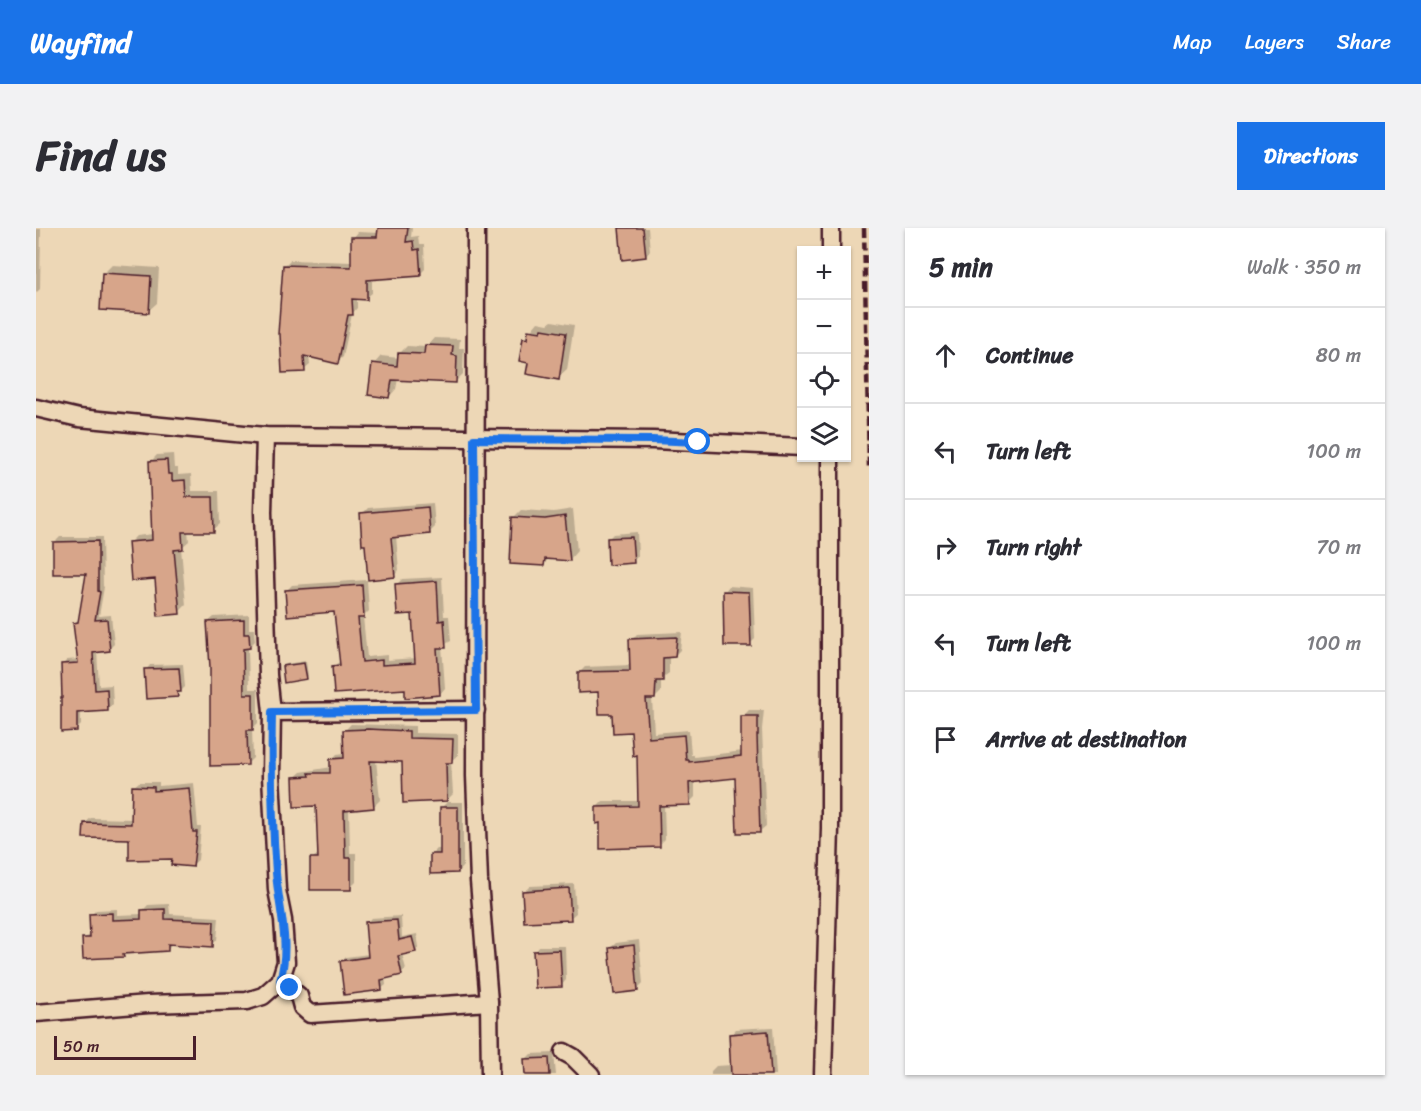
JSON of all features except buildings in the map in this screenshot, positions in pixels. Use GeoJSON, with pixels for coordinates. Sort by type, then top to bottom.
{"type":"FeatureCollection","features":[{"type":"Feature","properties":{"kind":"street"},"geometry":{"type":"LineString","coordinates":[[476,228],[475,776],[479,881],[489,1002],[490,1075]]}},
{"type":"Feature","properties":{"kind":"street"},"geometry":{"type":"LineString","coordinates":[[831,228],[831,246]]}},
{"type":"Feature","properties":{"kind":"street"},"geometry":{"type":"LineString","coordinates":[[36,408],[79,418],[265,436],[652,440],[797,447]]}},
{"type":"Feature","properties":{"kind":"street"},"geometry":{"type":"LineString","coordinates":[[36,1013],[148,1004],[247,1001],[263,996],[280,981],[286,962],[284,920],[278,890],[271,776],[272,712],[268,675],[262,512],[265,436]]}},
{"type":"Feature","properties":{"kind":"street"},"geometry":{"type":"LineString","coordinates":[[823,1075],[830,828],[831,462]]}},
{"type":"Feature","properties":{"kind":"street"},"geometry":{"type":"LineString","coordinates":[[272,712],[476,710]]}},
{"type":"Feature","properties":{"kind":"street"},"geometry":{"type":"LineString","coordinates":[[280,981],[299,996],[302,1007],[310,1014],[489,1002]]}},
{"type":"Feature","properties":{"kind":"street"},"geometry":{"type":"LineString","coordinates":[[564,1052],[573,1057],[591,1075]]}},
{"type":"Feature","properties":{"kind":"railway"},"geometry":{"type":"LineString","coordinates":[[864,228],[869,469]]}},
{"type":"Feature","properties":{"kind":"route"},"geometry":{"type":"LineString","coordinates":[[290,988],[280,981],[286,962],[284,920],[278,890],[274,840],[271,776],[272,712],[476,710],[474,439],[698,442]]}}]}
